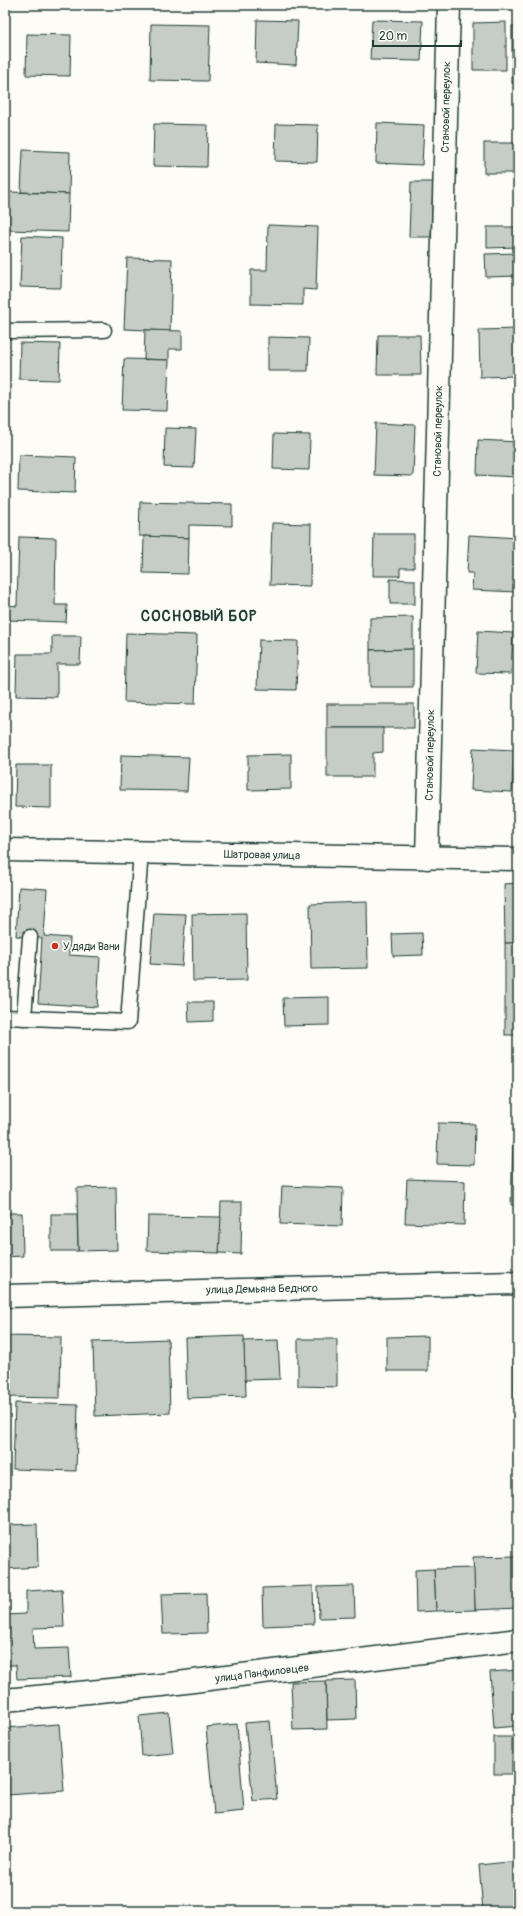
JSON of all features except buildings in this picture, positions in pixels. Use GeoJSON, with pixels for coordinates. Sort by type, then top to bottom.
{"type":"FeatureCollection","features":[{"type":"Feature","properties":{"kind":"street","name":"Становой переулок"},"geometry":{"type":"LineString","coordinates":[[427,858],[449,5]]}},
{"type":"Feature","properties":{"kind":"street","name":"Шатровая улица"},"geometry":{"type":"LineString","coordinates":[[5,850],[518,860]]}},
{"type":"Feature","properties":{"kind":"street","name":"улица Демьяна Бедного"},"geometry":{"type":"LineString","coordinates":[[5,1296],[518,1283]]}},
{"type":"Feature","properties":{"kind":"street","name":"улица Панфиловцев"},"geometry":{"type":"LineString","coordinates":[[5,1700],[162,1685],[518,1640]]}},
{"type":"Feature","properties":{"kind":"lane"},"geometry":{"type":"LineString","coordinates":[[5,331],[104,330]]}},
{"type":"Feature","properties":{"kind":"lane"},"geometry":{"type":"LineString","coordinates":[[5,1017],[128,1022],[142,852]]}},
{"type":"Feature","properties":{"kind":"lane"},"geometry":{"type":"LineString","coordinates":[[24,1018],[30,937]]}},
{"type":"Feature","properties":{"kind":"place","name":"У дяди Вани"},"geometry":{"type":"Point","coordinates":[55,946]}},
{"type":"Feature","properties":{"kind":"district","name":"СОСНОВЫЙ БОР"},"geometry":{"type":"Point","coordinates":[199,616]}}]}
